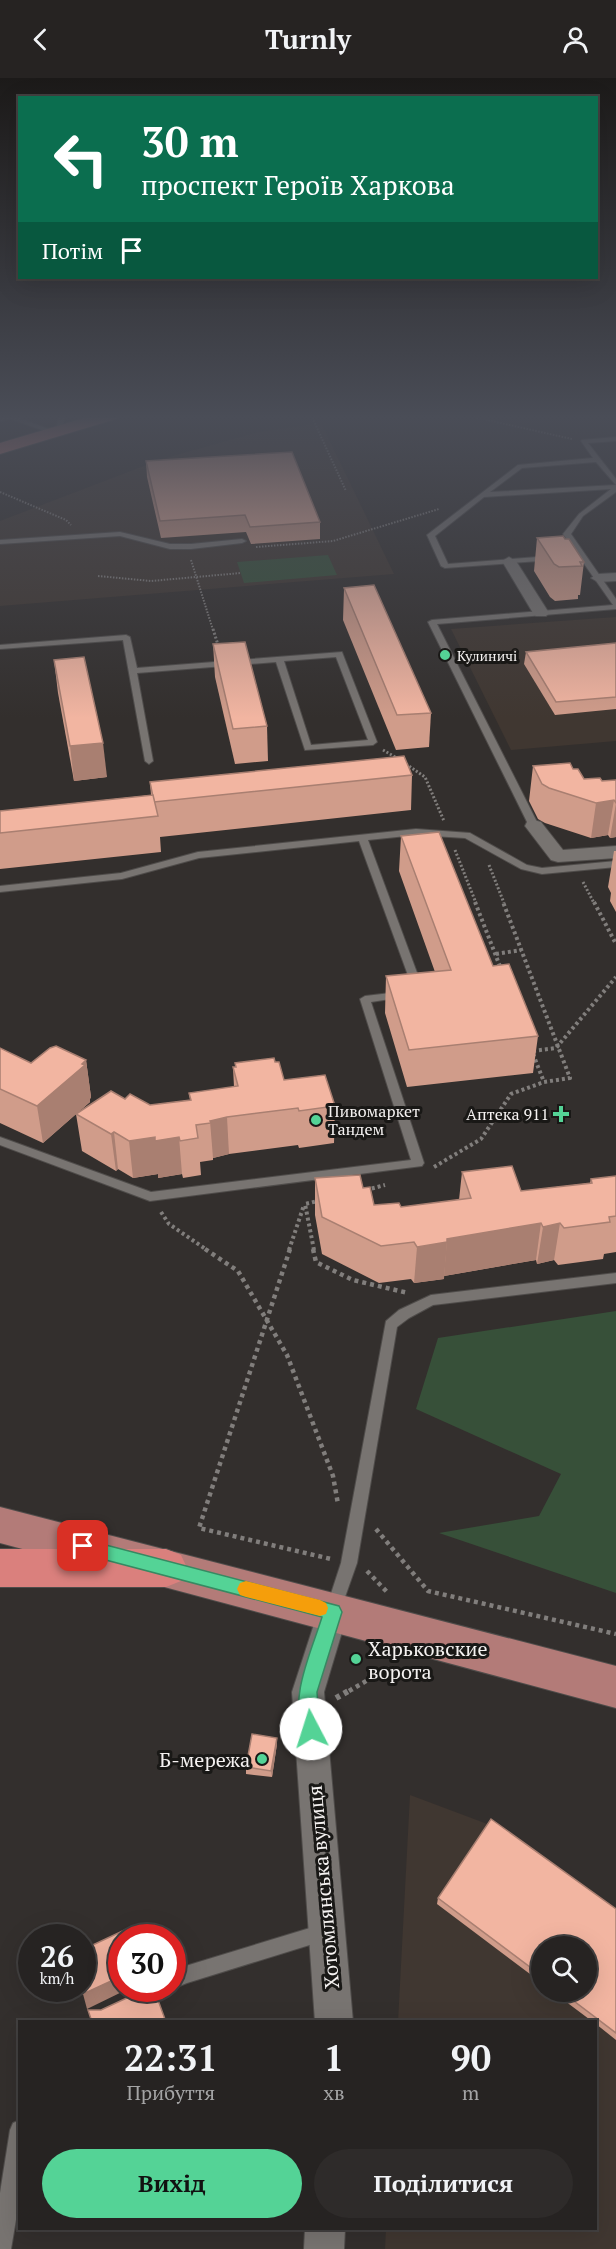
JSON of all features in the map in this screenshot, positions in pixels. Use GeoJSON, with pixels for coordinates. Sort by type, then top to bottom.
{"type":"FeatureCollection","features":[{"type":"Feature","properties":{"kind":"highway"},"geometry":{"type":"LineString","coordinates":[[0,1568],[165,1568]]}},
{"type":"Feature","properties":{"kind":"main road"},"geometry":{"type":"LineString","coordinates":[[0,1525],[616,1687]]}},
{"type":"Feature","properties":{"kind":"street"},"geometry":{"type":"LineString","coordinates":[[509,561],[541,613]]}},
{"type":"Feature","properties":{"kind":"street"},"geometry":{"type":"LineString","coordinates":[[598,578],[616,577]]}},
{"type":"Feature","properties":{"kind":"street"},"geometry":{"type":"LineString","coordinates":[[534,826],[558,856],[616,852]]}},
{"type":"Feature","properties":{"kind":"street","name":"Хотомлянська вулиця"},"geometry":{"type":"LineString","coordinates":[[333,1612],[308,1692],[334,2020]]}},
{"type":"Feature","properties":{"kind":"street"},"geometry":{"type":"LineString","coordinates":[[324,2249],[325,2230]]}},
{"type":"Feature","properties":{"kind":"lane"},"geometry":{"type":"LineString","coordinates":[[455,516],[431,535],[445,566],[582,556]]}},
{"type":"Feature","properties":{"kind":"lane"},"geometry":{"type":"LineString","coordinates":[[534,826],[432,622],[616,606],[567,534],[580,516]]}},
{"type":"Feature","properties":{"kind":"lane"},"geometry":{"type":"LineString","coordinates":[[0,542],[120,534],[135,535],[161,545],[242,541]]}},
{"type":"Feature","properties":{"kind":"lane"},"geometry":{"type":"LineString","coordinates":[[0,646],[126,637],[149,761]]}},
{"type":"Feature","properties":{"kind":"lane"},"geometry":{"type":"LineString","coordinates":[[133,671],[339,654],[372,742],[308,748],[279,659]]}},
{"type":"Feature","properties":{"kind":"lane"},"geometry":{"type":"LineString","coordinates":[[0,889],[122,876],[198,855],[416,832],[467,835],[524,867],[542,871],[616,864]]}},
{"type":"Feature","properties":{"kind":"lane"},"geometry":{"type":"LineString","coordinates":[[0,1141],[150,1197],[418,1163],[365,999],[419,993],[363,838]]}},
{"type":"Feature","properties":{"kind":"lane"},"geometry":{"type":"LineString","coordinates":[[333,1612],[349,1563],[391,1325],[404,1314],[431,1300],[616,1278]]}},
{"type":"Feature","properties":{"kind":"lane"},"geometry":{"type":"LineString","coordinates":[[186,1976],[327,1932]]}},
{"type":"Feature","properties":{"kind":"lane"},"geometry":{"type":"LineString","coordinates":[[2,2249],[18,2143]]}},
{"type":"Feature","properties":{"kind":"path"},"geometry":{"type":"LineString","coordinates":[[57,516],[66,520],[73,527]]}},
{"type":"Feature","properties":{"kind":"path"},"geometry":{"type":"LineString","coordinates":[[242,541],[249,547],[333,541],[413,516]]}},
{"type":"Feature","properties":{"kind":"path"},"geometry":{"type":"LineString","coordinates":[[187,545],[224,663]]}},
{"type":"Feature","properties":{"kind":"path"},"geometry":{"type":"LineString","coordinates":[[98,576],[118,581],[139,581],[241,573]]}},
{"type":"Feature","properties":{"kind":"path"},"geometry":{"type":"LineString","coordinates":[[372,742],[425,777],[503,976]]}},
{"type":"Feature","properties":{"kind":"path"},"geometry":{"type":"LineString","coordinates":[[480,842],[570,1078]]}},
{"type":"Feature","properties":{"kind":"path"},"geometry":{"type":"LineString","coordinates":[[582,881],[616,945]]}},
{"type":"Feature","properties":{"kind":"path"},"geometry":{"type":"LineString","coordinates":[[495,954],[521,950]]}},
{"type":"Feature","properties":{"kind":"path"},"geometry":{"type":"LineString","coordinates":[[532,1051],[556,1048],[616,977]]}},
{"type":"Feature","properties":{"kind":"path"},"geometry":{"type":"LineString","coordinates":[[528,1041],[544,1082]]}},
{"type":"Feature","properties":{"kind":"path"},"geometry":{"type":"LineString","coordinates":[[150,1197],[169,1224],[238,1271],[287,1355],[333,1476],[339,1508]]}},
{"type":"Feature","properties":{"kind":"path"},"geometry":{"type":"LineString","coordinates":[[304,1204],[199,1527],[349,1563],[366,1570]]}},
{"type":"Feature","properties":{"kind":"path"},"geometry":{"type":"LineString","coordinates":[[373,1526],[428,1591],[616,1634]]}},
{"type":"Feature","properties":{"kind":"path"},"geometry":{"type":"LineString","coordinates":[[336,1698],[373,1677]]}},
{"type":"Feature","properties":{"kind":"shaded area"},"geometry":{"type":"Polygon","coordinates":[[[12,516],[366,516],[394,574],[0,606],[0,521],[12,516]]]}},
{"type":"Feature","properties":{"kind":"shaded area"},"geometry":{"type":"Polygon","coordinates":[[[616,617],[616,741],[511,750],[451,629],[616,617]]]}},
{"type":"Feature","properties":{"kind":"shaded area"},"geometry":{"type":"Polygon","coordinates":[[[410,1795],[490,1825],[616,1917],[616,2249],[385,2249],[386,2230],[597,2230],[597,2020],[398,2020],[410,1795]]]}},
{"type":"Feature","properties":{"kind":"green space"},"geometry":{"type":"Polygon","coordinates":[[[328,555],[337,575],[244,583],[237,562],[328,555]]]}},
{"type":"Feature","properties":{"kind":"green space"},"geometry":{"type":"Polygon","coordinates":[[[616,1311],[616,1593],[439,1533],[539,1516],[561,1474],[416,1409],[438,1338],[616,1311]]]}},
{"type":"Feature","properties":{"kind":"building"},"geometry":{"type":"Polygon","coordinates":[[[159,516],[226,516],[160,521],[159,516]]]}},
{"type":"Feature","properties":{"kind":"building"},"geometry":{"type":"Polygon","coordinates":[[[246,516],[318,516],[320,522],[250,527],[246,516]]]}},
{"type":"Feature","properties":{"kind":"building"},"geometry":{"type":"Polygon","coordinates":[[[563,536],[569,539],[584,562],[580,562],[582,566],[559,567],[554,564],[537,538],[563,536]]]}},
{"type":"Feature","properties":{"kind":"building"},"geometry":{"type":"Polygon","coordinates":[[[374,585],[431,713],[397,715],[344,588],[374,585]]]}},
{"type":"Feature","properties":{"kind":"building"},"geometry":{"type":"Polygon","coordinates":[[[245,642],[267,726],[233,729],[213,644],[245,642]]]}},
{"type":"Feature","properties":{"kind":"building"},"geometry":{"type":"Polygon","coordinates":[[[616,643],[616,697],[556,702],[526,652],[616,643]]]}},
{"type":"Feature","properties":{"kind":"building"},"geometry":{"type":"Polygon","coordinates":[[[84,657],[103,743],[70,746],[54,660],[84,657]]]}},
{"type":"Feature","properties":{"kind":"building"},"geometry":{"type":"Polygon","coordinates":[[[404,756],[412,775],[154,802],[150,782],[404,756]]]}},
{"type":"Feature","properties":{"kind":"building"},"geometry":{"type":"Polygon","coordinates":[[[570,763],[573,769],[578,769],[584,779],[616,780],[616,803],[614,800],[596,803],[549,788],[542,784],[533,766],[570,763]]]}},
{"type":"Feature","properties":{"kind":"building"},"geometry":{"type":"Polygon","coordinates":[[[153,795],[158,816],[0,833],[0,811],[153,795]]]}},
{"type":"Feature","properties":{"kind":"building"},"geometry":{"type":"Polygon","coordinates":[[[439,832],[493,966],[509,964],[538,1036],[409,1050],[386,976],[451,970],[401,836],[439,832]]]}},
{"type":"Feature","properties":{"kind":"building"},"geometry":{"type":"Polygon","coordinates":[[[56,1046],[86,1060],[82,1064],[85,1065],[37,1106],[0,1089],[0,1048],[31,1063],[56,1046]]]}},
{"type":"Feature","properties":{"kind":"building"},"geometry":{"type":"Polygon","coordinates":[[[274,1058],[275,1062],[279,1062],[284,1080],[325,1075],[335,1106],[227,1117],[210,1121],[211,1123],[196,1125],[198,1138],[180,1141],[179,1137],[155,1141],[155,1137],[129,1141],[114,1132],[111,1134],[76,1114],[111,1091],[125,1099],[130,1094],[150,1105],[191,1100],[189,1093],[238,1086],[233,1067],[236,1067],[235,1063],[274,1058]]]}},
{"type":"Feature","properties":{"kind":"building"},"geometry":{"type":"Polygon","coordinates":[[[512,1166],[521,1191],[592,1183],[591,1179],[616,1176],[616,1216],[609,1217],[610,1222],[564,1228],[560,1223],[543,1227],[541,1223],[447,1239],[447,1242],[417,1247],[414,1242],[381,1246],[322,1217],[315,1178],[360,1175],[363,1188],[370,1187],[374,1205],[399,1203],[401,1207],[471,1198],[462,1172],[512,1166]]]}},
{"type":"Feature","properties":{"kind":"building","name":"Б-мережа"},"geometry":{"type":"Polygon","coordinates":[[[252,1734],[277,1738],[271,1771],[246,1767],[252,1734]]]}},
{"type":"Feature","properties":{"kind":"building"},"geometry":{"type":"Polygon","coordinates":[[[491,1819],[616,1909],[616,2033],[575,2002],[597,2002],[597,1936],[531,1936],[531,1968],[438,1898],[491,1819]]]}},
{"type":"Feature","properties":{"kind":"building"},"geometry":{"type":"Polygon","coordinates":[[[108,1938],[108,1982],[96,1988],[96,1943],[108,1938]]]}},
{"type":"Feature","properties":{"kind":"building"},"geometry":{"type":"Polygon","coordinates":[[[118,2002],[159,2002],[165,2020],[91,2020],[88,2010],[101,2010],[118,2002]]]}},
{"type":"Feature","properties":{"kind":"slow traffic"},"geometry":{"type":"LineString","coordinates":[[246,1589],[320,1608]]}},
{"type":"Feature","properties":{"kind":"place","name":"Кулиничі"},"geometry":{"type":"Point","coordinates":[445,655]}},
{"type":"Feature","properties":{"kind":"place","name":"Аптека 911"},"geometry":{"type":"Point","coordinates":[561,1114]}},
{"type":"Feature","properties":{"kind":"place","name":"Пивомаркет Тандем"},"geometry":{"type":"Point","coordinates":[316,1120]}},
{"type":"Feature","properties":{"kind":"place","name":"Харьковские ворота"},"geometry":{"type":"Point","coordinates":[356,1659]}},
{"type":"Feature","properties":{"kind":"place","name":"Б-мережа"},"geometry":{"type":"Point","coordinates":[262,1759]}},
{"type":"Feature","properties":{"kind":"route"},"geometry":{"type":"LineString","coordinates":[[83,1546],[333,1612],[308,1692],[311,1729]]}}]}
